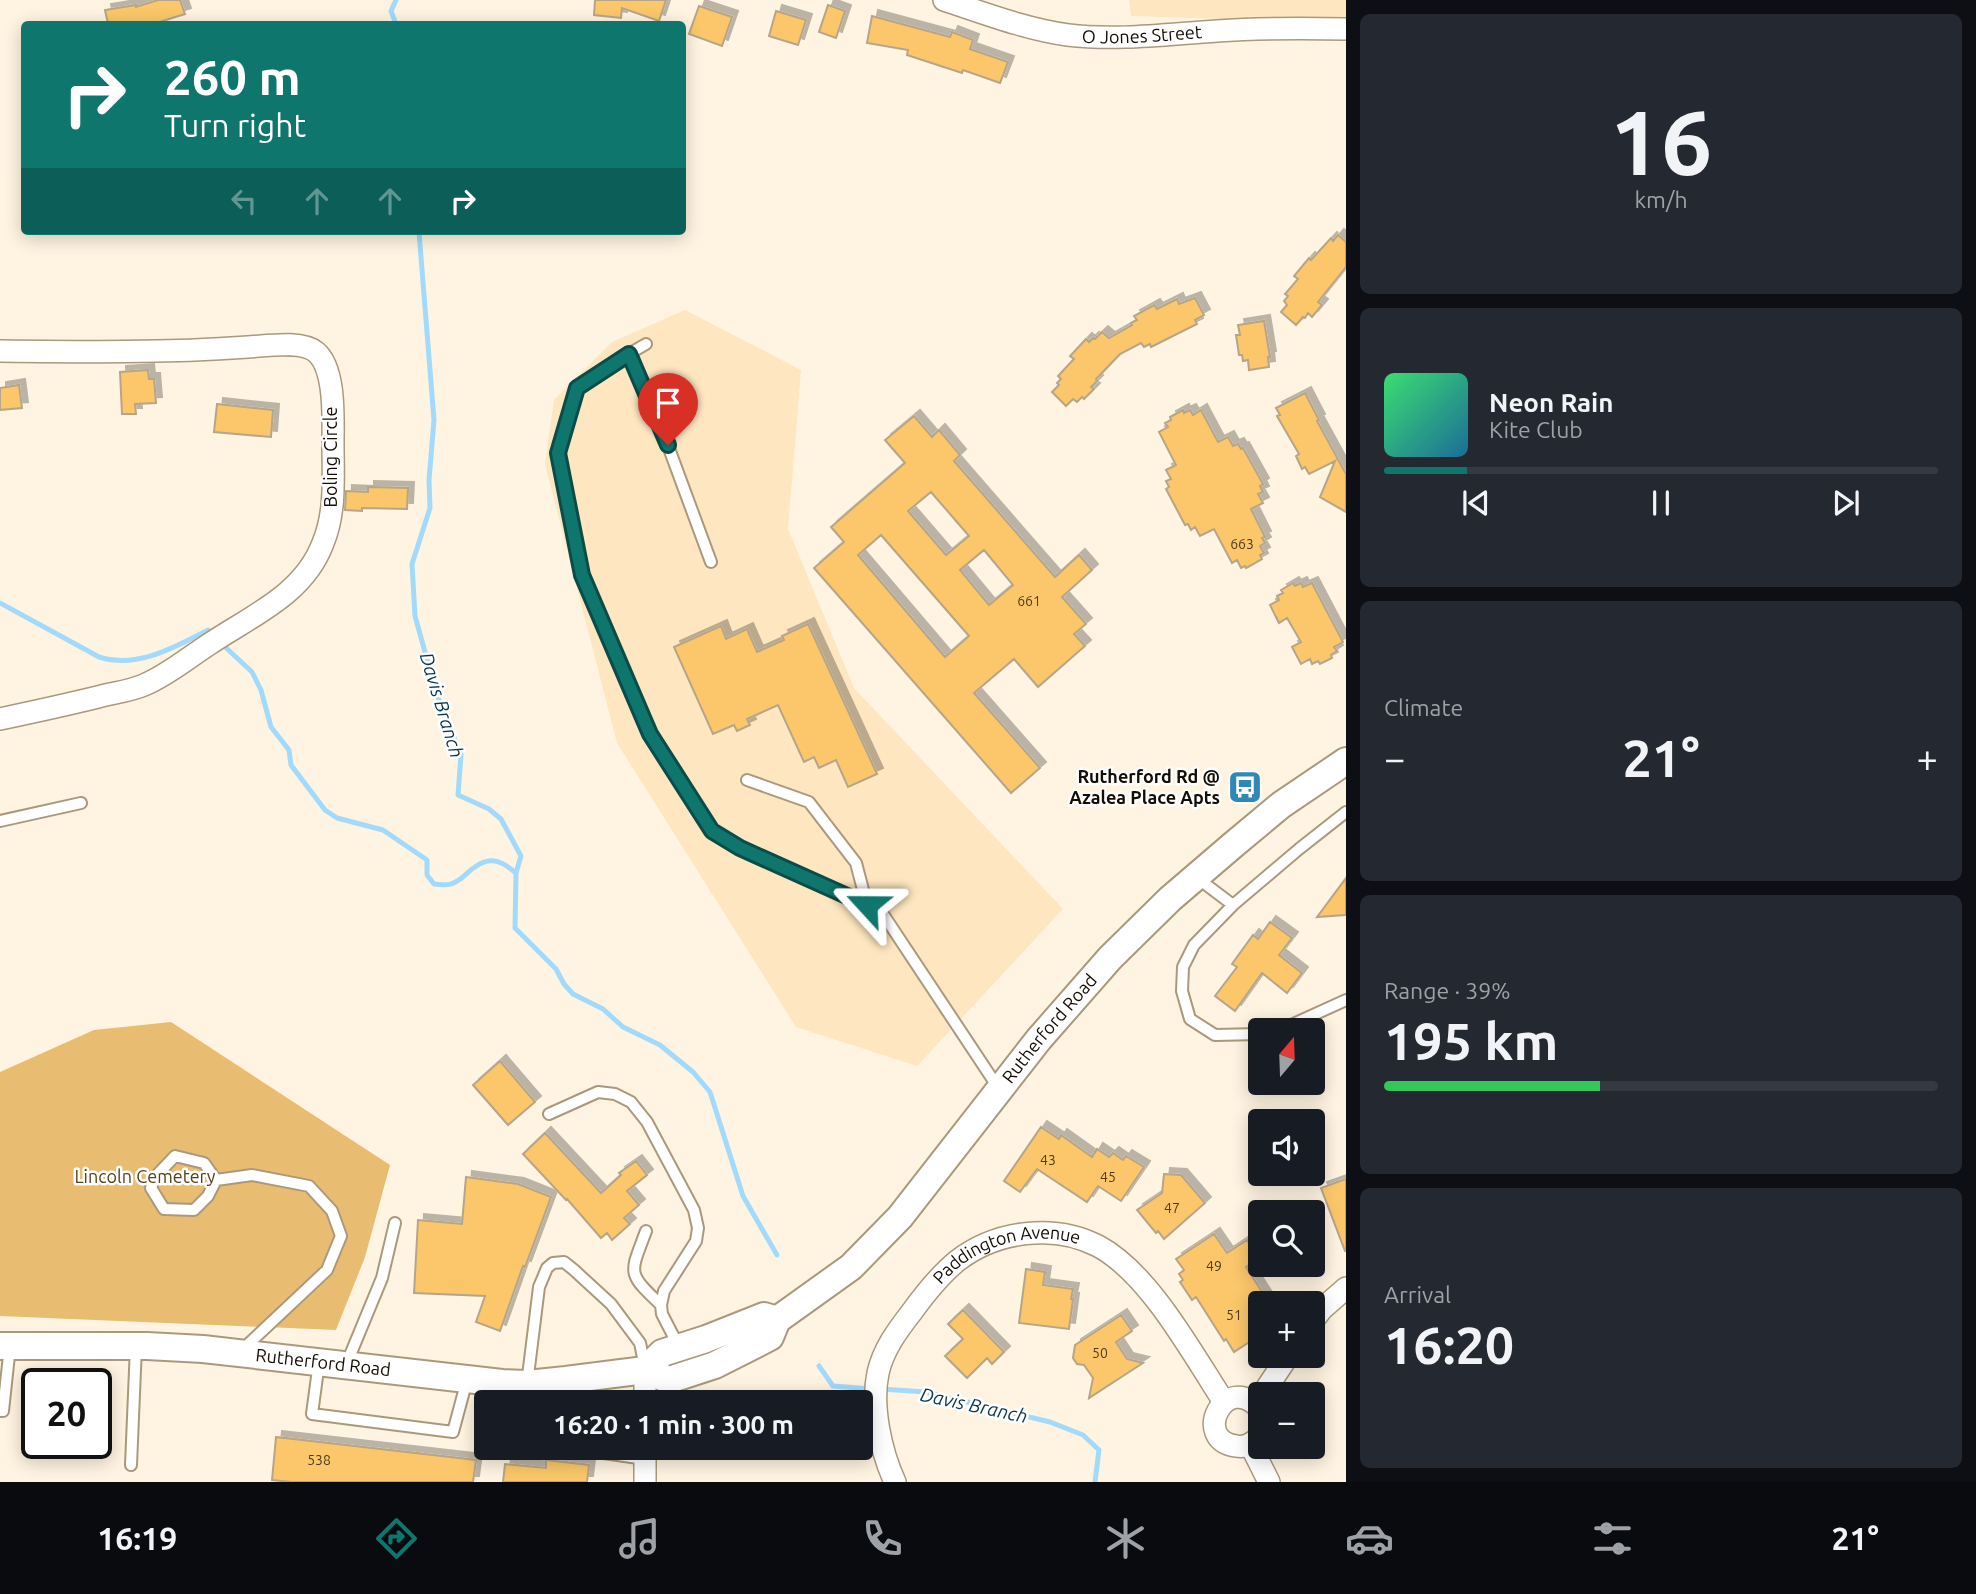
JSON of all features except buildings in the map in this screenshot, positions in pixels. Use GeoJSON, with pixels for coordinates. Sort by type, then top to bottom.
{"type":"FeatureCollection","features":[{"type":"Feature","properties":{"kind":"street","name":"O Jones Street"},"geometry":{"type":"LineString","coordinates":[[944,0],[1011,22],[1071,35],[1145,36],[1294,28],[1346,29]]}},
{"type":"Feature","properties":{"kind":"street","name":"Boling Circle"},"geometry":{"type":"LineString","coordinates":[[0,351],[132,353],[295,345],[316,352],[325,365],[331,387],[333,422],[332,500],[324,542],[313,565],[292,589],[269,608],[146,684],[0,719]]}},
{"type":"Feature","properties":{"kind":"street","name":"Rutherford Road"},"geometry":{"type":"LineString","coordinates":[[540,1390],[645,1370],[669,1380],[715,1365],[770,1337],[777,1320],[850,1267],[916,1199],[999,1089],[1110,958],[1196,877],[1281,805],[1346,761]]}},
{"type":"Feature","properties":{"kind":"street","name":"Paddington Avenue"},"geometry":{"type":"LineString","coordinates":[[895,1482],[889,1468],[876,1403],[879,1369],[890,1341],[914,1308],[955,1263],[969,1253],[1000,1239],[1044,1233],[1069,1236],[1097,1245],[1114,1256],[1130,1269],[1158,1303],[1224,1402]]}},
{"type":"Feature","properties":{"kind":"street"},"geometry":{"type":"LineString","coordinates":[[1325,1306],[1346,1288]]}},
{"type":"Feature","properties":{"kind":"street","name":"Rutherford Road"},"geometry":{"type":"LineString","coordinates":[[645,1370],[662,1353],[764,1316],[777,1320]]}},
{"type":"Feature","properties":{"kind":"street","name":"Rutherford Road"},"geometry":{"type":"LineString","coordinates":[[5,1346],[136,1346],[238,1353],[467,1380],[511,1390]]}},
{"type":"Feature","properties":{"kind":"street"},"geometry":{"type":"LineString","coordinates":[[645,1370],[645,1390]]}},
{"type":"Feature","properties":{"kind":"street"},"geometry":{"type":"LineString","coordinates":[[1248,1399],[1240,1397],[1224,1402],[1215,1415],[1216,1431],[1220,1438],[1234,1446],[1248,1442]]}},
{"type":"Feature","properties":{"kind":"street"},"geometry":{"type":"LineString","coordinates":[[1261,1459],[1269,1482]]}},
{"type":"Feature","properties":{"kind":"street"},"geometry":{"type":"LineString","coordinates":[[645,1460],[645,1482]]}},
{"type":"Feature","properties":{"kind":"lane"},"geometry":{"type":"LineString","coordinates":[[646,344],[577,388],[558,453],[582,575],[650,734],[712,831],[740,848],[881,911],[999,1089]]}},
{"type":"Feature","properties":{"kind":"lane"},"geometry":{"type":"LineString","coordinates":[[629,354],[660,424],[711,562]]}},
{"type":"Feature","properties":{"kind":"lane"},"geometry":{"type":"LineString","coordinates":[[747,780],[809,802],[856,863],[867,905]]}},
{"type":"Feature","properties":{"kind":"lane"},"geometry":{"type":"LineString","coordinates":[[0,821],[81,803]]}},
{"type":"Feature","properties":{"kind":"lane"},"geometry":{"type":"LineString","coordinates":[[1248,1034],[1215,1035],[1190,1019],[1182,991],[1183,967],[1194,945],[1233,905],[1346,812]]}},
{"type":"Feature","properties":{"kind":"lane"},"geometry":{"type":"LineString","coordinates":[[1196,877],[1233,905]]}},
{"type":"Feature","properties":{"kind":"lane"},"geometry":{"type":"LineString","coordinates":[[1307,1018],[1346,1000]]}},
{"type":"Feature","properties":{"kind":"lane"},"geometry":{"type":"LineString","coordinates":[[549,1114],[598,1092],[615,1094],[631,1102],[647,1122],[695,1210],[698,1228],[696,1241],[664,1292],[661,1304],[662,1314],[679,1347]]}},
{"type":"Feature","properties":{"kind":"lane"},"geometry":{"type":"LineString","coordinates":[[175,1156],[204,1163],[216,1180],[208,1196],[194,1210],[164,1209],[151,1188],[155,1177],[175,1156]]}},
{"type":"Feature","properties":{"kind":"lane"},"geometry":{"type":"LineString","coordinates":[[216,1180],[252,1175],[309,1186],[332,1211],[341,1237],[327,1270],[238,1353]]}},
{"type":"Feature","properties":{"kind":"lane"},"geometry":{"type":"LineString","coordinates":[[345,1366],[382,1278],[395,1223]]}},
{"type":"Feature","properties":{"kind":"lane"},"geometry":{"type":"LineString","coordinates":[[646,1231],[633,1267],[635,1278],[661,1304]]}},
{"type":"Feature","properties":{"kind":"lane"},"geometry":{"type":"LineString","coordinates":[[524,1390],[539,1287],[547,1268],[553,1263],[564,1262],[574,1269],[611,1304],[640,1343],[645,1370]]}},
{"type":"Feature","properties":{"kind":"lane"},"geometry":{"type":"LineString","coordinates":[[0,1411],[3,1411],[5,1346]]}},
{"type":"Feature","properties":{"kind":"lane"},"geometry":{"type":"LineString","coordinates":[[131,1465],[136,1346]]}},
{"type":"Feature","properties":{"kind":"lane"},"geometry":{"type":"LineString","coordinates":[[319,1362],[312,1414],[453,1432],[467,1380]]}},
{"type":"Feature","properties":{"kind":"shaded area"},"geometry":{"type":"Polygon","coordinates":[[[1129,0],[1346,0],[1346,23],[1131,16],[1129,0]]]}},
{"type":"Feature","properties":{"kind":"shaded area"},"geometry":{"type":"Polygon","coordinates":[[[685,310],[801,370],[788,529],[854,688],[1063,909],[917,1066],[796,1027],[617,743],[545,464],[554,400],[612,342],[685,310]]]}},
{"type":"Feature","properties":{"kind":"green space","name":"Lincoln Cemetery"},"geometry":{"type":"Polygon","coordinates":[[[171,1022],[390,1165],[365,1257],[336,1330],[0,1316],[0,1072],[94,1030],[171,1022]]]}},
{"type":"Feature","properties":{"kind":"waterway","name":"Davis Branch"},"geometry":{"type":"LineString","coordinates":[[395,21],[391,11],[396,0]]}},
{"type":"Feature","properties":{"kind":"waterway","name":"Davis Branch"},"geometry":{"type":"LineString","coordinates":[[419,235],[434,420],[429,480],[430,508],[412,564],[415,616],[437,695],[461,755],[458,795],[489,809],[501,819],[521,856],[516,873],[515,928],[556,969],[573,994],[603,1009],[623,1027],[660,1045],[693,1072],[710,1092],[743,1196],[777,1255]]}},
{"type":"Feature","properties":{"kind":"waterway"},"geometry":{"type":"LineString","coordinates":[[0,603],[99,657],[113,660],[155,654],[208,630],[212,635]]}},
{"type":"Feature","properties":{"kind":"waterway"},"geometry":{"type":"LineString","coordinates":[[222,644],[252,672],[261,690],[271,727],[289,750],[291,765],[325,810],[337,818],[383,830],[427,860],[427,875],[434,884],[455,883],[486,861],[497,861],[516,873]]}},
{"type":"Feature","properties":{"kind":"waterway","name":"Davis Branch"},"geometry":{"type":"LineString","coordinates":[[819,1366],[833,1386],[872,1389]]}},
{"type":"Feature","properties":{"kind":"waterway","name":"Davis Branch"},"geometry":{"type":"LineString","coordinates":[[881,1389],[926,1392],[1050,1422],[1083,1435],[1099,1450],[1095,1482]]}},
{"type":"Feature","properties":{"kind":"place","name":"Rutherford Rd @ Azalea Place Apts"},"geometry":{"type":"Point","coordinates":[1245,787]}},
{"type":"Feature","properties":{"kind":"route"},"geometry":{"type":"LineString","coordinates":[[668,445],[629,354],[577,388],[558,453],[582,575],[650,734],[712,831],[740,848],[867,905]]}}]}
